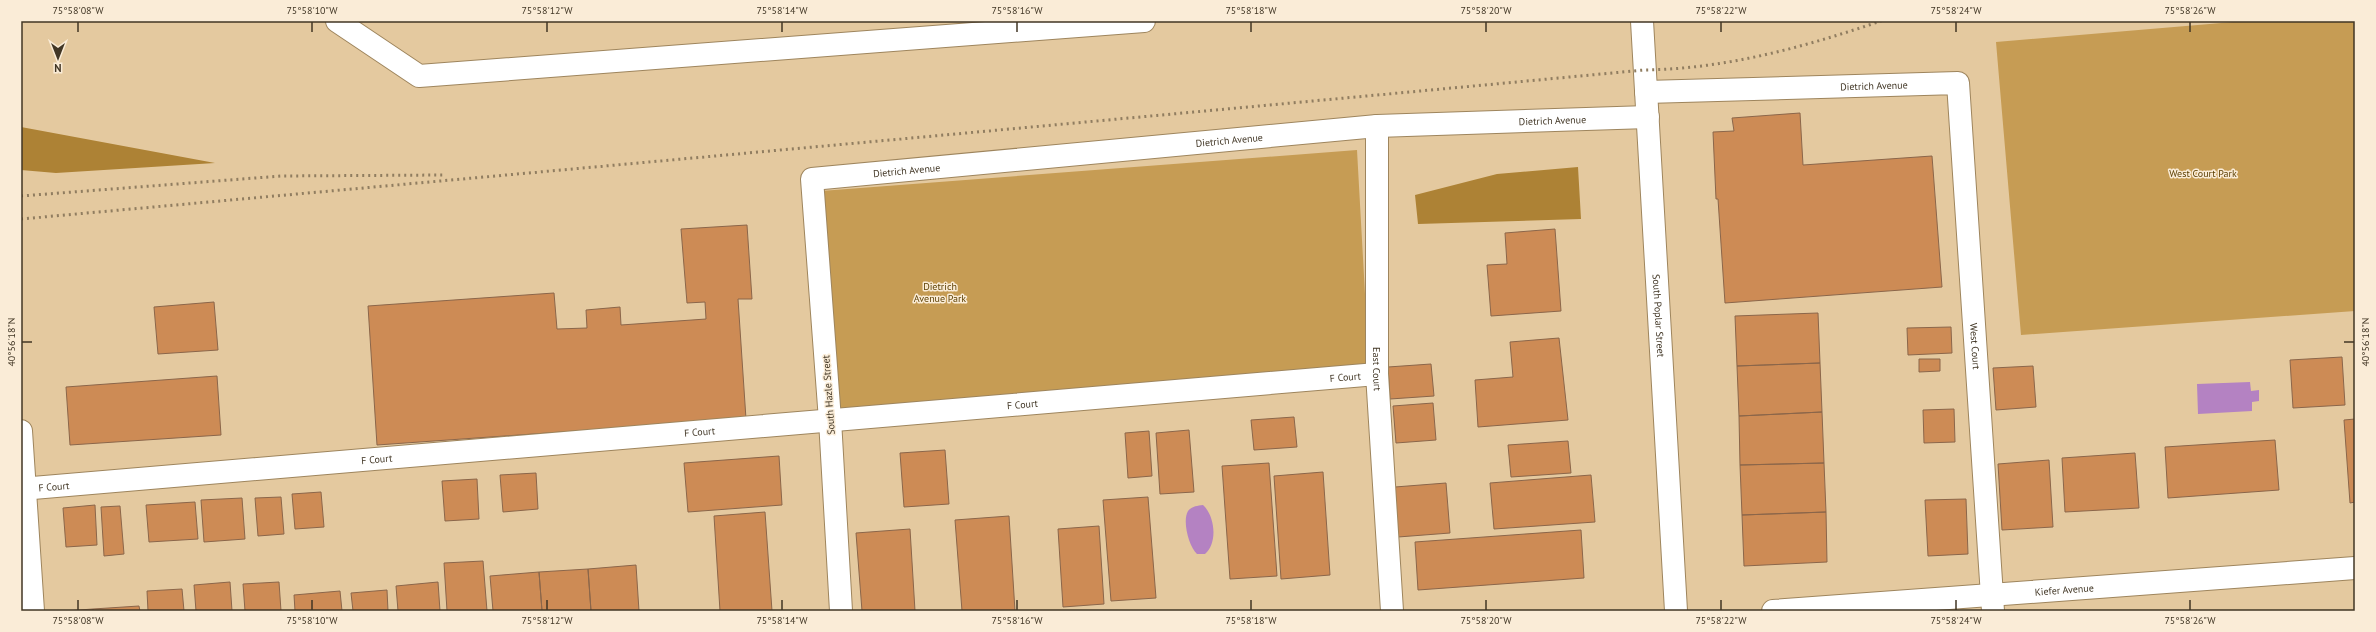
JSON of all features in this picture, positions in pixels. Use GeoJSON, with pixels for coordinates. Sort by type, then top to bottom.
{"type":"FeatureCollection","features":[{"type":"Feature","properties":{"kind":"street"},"geometry":{"type":"LineString","coordinates":[[336,21],[419,76],[1144,21]]}},
{"type":"Feature","properties":{"kind":"street","name":"South Poplar Street"},"geometry":{"type":"LineString","coordinates":[[1642,21],[1676,611]]}},
{"type":"Feature","properties":{"kind":"street","name":"Dietrich Avenue"},"geometry":{"type":"LineString","coordinates":[[1646,92],[1958,82]]}},
{"type":"Feature","properties":{"kind":"street","name":"West Court"},"geometry":{"type":"LineString","coordinates":[[1958,82],[1993,603]]}},
{"type":"Feature","properties":{"kind":"street","name":"Dietrich Avenue"},"geometry":{"type":"LineString","coordinates":[[812,180],[1377,126],[1648,116]]}},
{"type":"Feature","properties":{"kind":"street","name":"East Court"},"geometry":{"type":"LineString","coordinates":[[1377,126],[1377,374],[1392,611]]}},
{"type":"Feature","properties":{"kind":"street","name":"South Hazle Street"},"geometry":{"type":"LineString","coordinates":[[812,180],[830,420],[841,611]]}},
{"type":"Feature","properties":{"kind":"street","name":"F Court"},"geometry":{"type":"LineString","coordinates":[[23,489],[1377,374]]}},
{"type":"Feature","properties":{"kind":"street"},"geometry":{"type":"LineString","coordinates":[[21,431],[23,489],[33,611]]}},
{"type":"Feature","properties":{"kind":"street","name":"Kiefer Avenue"},"geometry":{"type":"LineString","coordinates":[[1773,611],[1993,603],[2355,568]]}},
{"type":"Feature","properties":{"kind":"green space","name":"West Court Park"},"geometry":{"type":"Polygon","coordinates":[[[2245,21],[2355,21],[2355,311],[2021,335],[1996,42],[2245,21]]]}},
{"type":"Feature","properties":{"kind":"green space","name":"Dietrich Avenue Park"},"geometry":{"type":"Polygon","coordinates":[[[1357,150],[1369,366],[840,409],[821,191],[1357,150]]]}},
{"type":"Feature","properties":{"kind":"shaded area"},"geometry":{"type":"Polygon","coordinates":[[[21,127],[215,163],[56,173],[21,170],[21,127]]]}},
{"type":"Feature","properties":{"kind":"shaded area"},"geometry":{"type":"Polygon","coordinates":[[[1578,167],[1581,219],[1418,224],[1415,195],[1497,174],[1578,167]]]}},
{"type":"Feature","properties":{"kind":"shaded area"},"geometry":{"type":"Polygon","coordinates":[[[2250,382],[2251,391],[2259,390],[2259,401],[2252,402],[2252,411],[2198,414],[2197,384],[2250,382]]]}},
{"type":"Feature","properties":{"kind":"shaded area"},"geometry":{"type":"Polygon","coordinates":[[[1203,505],[1212,522],[1213,537],[1212,543],[1205,554],[1197,554],[1191,546],[1187,534],[1186,515],[1191,508],[1203,505]]]}},
{"type":"Feature","properties":{"kind":"building"},"geometry":{"type":"Polygon","coordinates":[[[1800,113],[1803,165],[1932,156],[1942,287],[1725,303],[1718,199],[1716,199],[1713,132],[1734,131],[1732,118],[1800,113]]]}},
{"type":"Feature","properties":{"kind":"building"},"geometry":{"type":"Polygon","coordinates":[[[747,225],[752,299],[738,299],[746,419],[377,445],[368,306],[554,293],[557,329],[587,328],[586,310],[620,307],[621,325],[706,319],[705,302],[687,303],[681,229],[747,225]]]}},
{"type":"Feature","properties":{"kind":"building"},"geometry":{"type":"Polygon","coordinates":[[[1555,229],[1561,311],[1491,316],[1487,265],[1507,264],[1505,233],[1555,229]]]}},
{"type":"Feature","properties":{"kind":"building"},"geometry":{"type":"Polygon","coordinates":[[[214,302],[218,350],[158,354],[154,307],[214,302]]]}},
{"type":"Feature","properties":{"kind":"building"},"geometry":{"type":"Polygon","coordinates":[[[1818,313],[1820,363],[1737,366],[1735,316],[1818,313]]]}},
{"type":"Feature","properties":{"kind":"building"},"geometry":{"type":"Polygon","coordinates":[[[1951,327],[1952,353],[1908,355],[1907,328],[1951,327]]]}},
{"type":"Feature","properties":{"kind":"building"},"geometry":{"type":"Polygon","coordinates":[[[1559,338],[1568,420],[1478,427],[1475,380],[1513,377],[1510,342],[1559,338]]]}},
{"type":"Feature","properties":{"kind":"building"},"geometry":{"type":"Polygon","coordinates":[[[2342,357],[2345,405],[2293,408],[2290,360],[2342,357]]]}},
{"type":"Feature","properties":{"kind":"building"},"geometry":{"type":"Polygon","coordinates":[[[1919,359],[1940,359],[1940,371],[1919,372],[1919,359]]]}},
{"type":"Feature","properties":{"kind":"building"},"geometry":{"type":"Polygon","coordinates":[[[1820,363],[1822,412],[1739,416],[1737,366],[1820,363]]]}},
{"type":"Feature","properties":{"kind":"building"},"geometry":{"type":"Polygon","coordinates":[[[1431,364],[1434,396],[1390,399],[1388,367],[1431,364]]]}},
{"type":"Feature","properties":{"kind":"building"},"geometry":{"type":"Polygon","coordinates":[[[2033,366],[2036,407],[1996,410],[1993,368],[2033,366]]]}},
{"type":"Feature","properties":{"kind":"building"},"geometry":{"type":"Polygon","coordinates":[[[217,376],[221,435],[70,445],[66,387],[217,376]]]}},
{"type":"Feature","properties":{"kind":"building"},"geometry":{"type":"Polygon","coordinates":[[[1433,403],[1436,440],[1396,443],[1393,406],[1433,403]]]}},
{"type":"Feature","properties":{"kind":"building"},"geometry":{"type":"Polygon","coordinates":[[[1954,409],[1955,442],[1924,443],[1923,410],[1954,409]]]}},
{"type":"Feature","properties":{"kind":"building"},"geometry":{"type":"Polygon","coordinates":[[[1822,412],[1824,463],[1740,465],[1739,416],[1822,412]]]}},
{"type":"Feature","properties":{"kind":"building"},"geometry":{"type":"Polygon","coordinates":[[[1294,417],[1297,447],[1254,450],[1251,420],[1294,417]]]}},
{"type":"Feature","properties":{"kind":"building"},"geometry":{"type":"Polygon","coordinates":[[[2355,419],[2355,502],[2350,503],[2344,420],[2355,419]]]}},
{"type":"Feature","properties":{"kind":"building"},"geometry":{"type":"Polygon","coordinates":[[[1189,430],[1194,492],[1160,494],[1156,433],[1189,430]]]}},
{"type":"Feature","properties":{"kind":"building"},"geometry":{"type":"Polygon","coordinates":[[[1149,431],[1152,476],[1128,478],[1125,433],[1149,431]]]}},
{"type":"Feature","properties":{"kind":"building"},"geometry":{"type":"Polygon","coordinates":[[[2275,440],[2279,490],[2168,498],[2165,447],[2275,440]]]}},
{"type":"Feature","properties":{"kind":"building"},"geometry":{"type":"Polygon","coordinates":[[[1568,441],[1571,473],[1511,477],[1508,445],[1568,441]]]}},
{"type":"Feature","properties":{"kind":"building"},"geometry":{"type":"Polygon","coordinates":[[[945,450],[949,504],[904,507],[900,453],[945,450]]]}},
{"type":"Feature","properties":{"kind":"building"},"geometry":{"type":"Polygon","coordinates":[[[2135,453],[2139,508],[2065,512],[2062,458],[2135,453]]]}},
{"type":"Feature","properties":{"kind":"building"},"geometry":{"type":"Polygon","coordinates":[[[779,456],[782,505],[688,512],[684,463],[779,456]]]}},
{"type":"Feature","properties":{"kind":"building"},"geometry":{"type":"Polygon","coordinates":[[[2049,460],[2053,527],[2002,530],[1998,464],[2049,460]]]}},
{"type":"Feature","properties":{"kind":"building"},"geometry":{"type":"Polygon","coordinates":[[[1269,463],[1277,576],[1230,579],[1222,466],[1269,463]]]}},
{"type":"Feature","properties":{"kind":"building"},"geometry":{"type":"Polygon","coordinates":[[[1824,463],[1826,512],[1742,515],[1740,465],[1824,463]]]}},
{"type":"Feature","properties":{"kind":"building"},"geometry":{"type":"Polygon","coordinates":[[[1323,472],[1330,575],[1281,579],[1274,476],[1323,472]]]}},
{"type":"Feature","properties":{"kind":"building"},"geometry":{"type":"Polygon","coordinates":[[[536,473],[538,509],[503,512],[500,475],[536,473]]]}},
{"type":"Feature","properties":{"kind":"building"},"geometry":{"type":"Polygon","coordinates":[[[1591,475],[1595,522],[1494,529],[1490,483],[1591,475]]]}},
{"type":"Feature","properties":{"kind":"building"},"geometry":{"type":"Polygon","coordinates":[[[477,479],[479,519],[445,521],[442,481],[477,479]]]}},
{"type":"Feature","properties":{"kind":"building"},"geometry":{"type":"Polygon","coordinates":[[[1446,483],[1450,533],[1398,537],[1395,487],[1446,483]]]}},
{"type":"Feature","properties":{"kind":"building"},"geometry":{"type":"Polygon","coordinates":[[[321,492],[324,527],[295,529],[292,494],[321,492]]]}},
{"type":"Feature","properties":{"kind":"building"},"geometry":{"type":"Polygon","coordinates":[[[281,497],[284,534],[258,536],[255,498],[281,497]]]}},
{"type":"Feature","properties":{"kind":"building"},"geometry":{"type":"Polygon","coordinates":[[[1148,497],[1156,598],[1111,601],[1103,500],[1148,497]]]}},
{"type":"Feature","properties":{"kind":"building"},"geometry":{"type":"Polygon","coordinates":[[[242,498],[245,539],[204,542],[201,500],[242,498]]]}},
{"type":"Feature","properties":{"kind":"building"},"geometry":{"type":"Polygon","coordinates":[[[1966,499],[1968,554],[1928,556],[1925,500],[1966,499]]]}},
{"type":"Feature","properties":{"kind":"building"},"geometry":{"type":"Polygon","coordinates":[[[195,502],[198,539],[149,542],[146,505],[195,502]]]}},
{"type":"Feature","properties":{"kind":"building"},"geometry":{"type":"Polygon","coordinates":[[[95,505],[97,545],[66,547],[63,508],[95,505]]]}},
{"type":"Feature","properties":{"kind":"building"},"geometry":{"type":"Polygon","coordinates":[[[120,506],[124,554],[104,556],[101,507],[120,506]]]}},
{"type":"Feature","properties":{"kind":"building"},"geometry":{"type":"Polygon","coordinates":[[[765,512],[772,611],[720,611],[714,516],[765,512]]]}},
{"type":"Feature","properties":{"kind":"building"},"geometry":{"type":"Polygon","coordinates":[[[1826,512],[1827,562],[1744,566],[1742,515],[1826,512]]]}},
{"type":"Feature","properties":{"kind":"building"},"geometry":{"type":"Polygon","coordinates":[[[1009,516],[1015,611],[962,611],[955,520],[1009,516]]]}},
{"type":"Feature","properties":{"kind":"building"},"geometry":{"type":"Polygon","coordinates":[[[1099,526],[1104,604],[1063,607],[1058,529],[1099,526]]]}},
{"type":"Feature","properties":{"kind":"building"},"geometry":{"type":"Polygon","coordinates":[[[910,529],[915,611],[862,611],[856,533],[910,529]]]}},
{"type":"Feature","properties":{"kind":"building"},"geometry":{"type":"Polygon","coordinates":[[[1581,530],[1584,578],[1418,590],[1415,542],[1581,530]]]}},
{"type":"Feature","properties":{"kind":"building"},"geometry":{"type":"Polygon","coordinates":[[[483,561],[487,611],[447,611],[444,563],[483,561]]]}},
{"type":"Feature","properties":{"kind":"building"},"geometry":{"type":"Polygon","coordinates":[[[636,565],[639,611],[591,611],[588,569],[636,565]]]}},
{"type":"Feature","properties":{"kind":"building"},"geometry":{"type":"Polygon","coordinates":[[[588,569],[591,611],[542,611],[539,572],[588,569]]]}},
{"type":"Feature","properties":{"kind":"building"},"geometry":{"type":"Polygon","coordinates":[[[539,572],[542,611],[493,611],[490,576],[539,572]]]}},
{"type":"Feature","properties":{"kind":"building"},"geometry":{"type":"Polygon","coordinates":[[[230,582],[232,611],[196,611],[194,585],[230,582]]]}},
{"type":"Feature","properties":{"kind":"building"},"geometry":{"type":"Polygon","coordinates":[[[279,582],[281,611],[245,611],[243,584],[279,582]]]}},
{"type":"Feature","properties":{"kind":"building"},"geometry":{"type":"Polygon","coordinates":[[[438,582],[440,611],[398,611],[396,586],[438,582]]]}},
{"type":"Feature","properties":{"kind":"building"},"geometry":{"type":"Polygon","coordinates":[[[182,589],[184,611],[148,611],[147,591],[182,589]]]}},
{"type":"Feature","properties":{"kind":"building"},"geometry":{"type":"Polygon","coordinates":[[[387,590],[388,611],[353,611],[351,593],[387,590]]]}},
{"type":"Feature","properties":{"kind":"building"},"geometry":{"type":"Polygon","coordinates":[[[340,591],[342,611],[295,611],[294,595],[340,591]]]}},
{"type":"Feature","properties":{"kind":"building"},"geometry":{"type":"Polygon","coordinates":[[[139,606],[140,611],[93,611],[93,609],[139,606]]]}},
{"type":"Feature","properties":{"kind":"building"},"geometry":{"type":"Polygon","coordinates":[[[93,609],[93,611],[66,611],[93,609]]]}},
{"type":"Feature","properties":{"kind":"railway"},"geometry":{"type":"LineString","coordinates":[[21,219],[1644,70],[1705,66],[1794,48],[1881,21]]}},
{"type":"Feature","properties":{"kind":"railway"},"geometry":{"type":"LineString","coordinates":[[21,196],[281,176],[443,175]]}}]}
